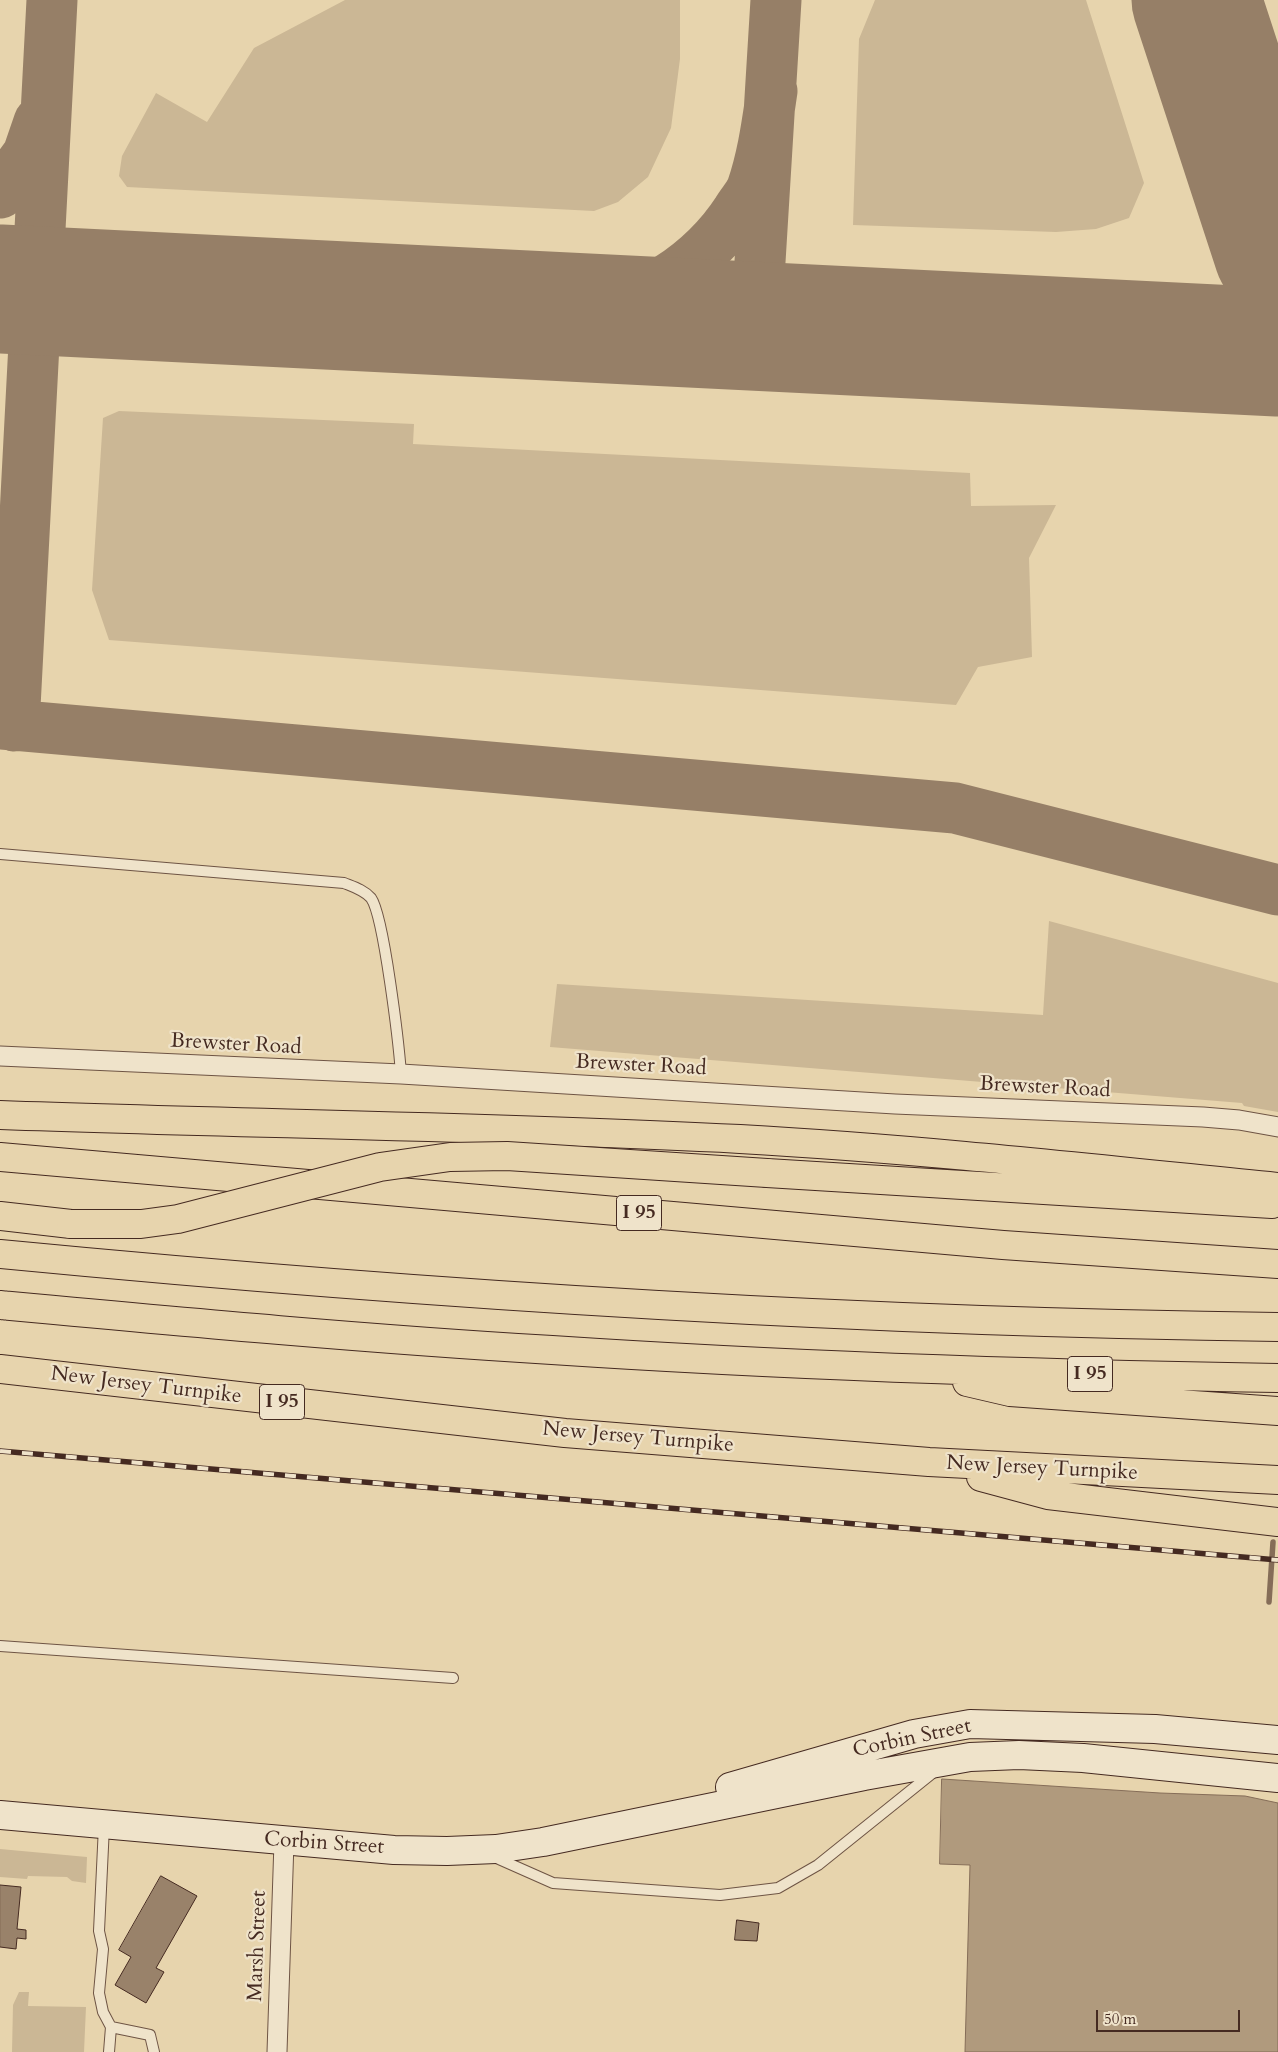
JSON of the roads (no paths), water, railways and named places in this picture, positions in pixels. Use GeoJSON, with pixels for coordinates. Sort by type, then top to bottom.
{"type":"FeatureCollection","features":[{"type":"Feature","properties":{"kind":"highway"},"geometry":{"type":"LineString","coordinates":[[0,1115],[389,1124],[740,1139],[923,1152],[1278,1187]]}},
{"type":"Feature","properties":{"kind":"highway"},"geometry":{"type":"LineString","coordinates":[[0,1216],[70,1224],[141,1224],[184,1218],[380,1167],[450,1157],[507,1156],[1278,1204]]}},
{"type":"Feature","properties":{"kind":"highway","name":"I 95"},"geometry":{"type":"LineString","coordinates":[[0,1157],[1003,1245],[1278,1264]]}},
{"type":"Feature","properties":{"kind":"highway"},"geometry":{"type":"LineString","coordinates":[[0,1254],[330,1284],[717,1308],[1073,1322],[1278,1327]]}},
{"type":"Feature","properties":{"kind":"highway","name":"I 95"},"geometry":{"type":"LineString","coordinates":[[0,1306],[316,1333],[552,1350],[902,1368],[1278,1378]]}},
{"type":"Feature","properties":{"kind":"highway"},"geometry":{"type":"LineString","coordinates":[[902,1368],[1010,1392],[1278,1411]]}},
{"type":"Feature","properties":{"kind":"highway","name":"New Jersey Turnpike"},"geometry":{"type":"LineString","coordinates":[[0,1369],[565,1433],[929,1462],[1278,1480]]}},
{"type":"Feature","properties":{"kind":"highway"},"geometry":{"type":"LineString","coordinates":[[929,1462],[1048,1495],[1278,1522]]}},
{"type":"Feature","properties":{"kind":"main road","name":"Corbin Street"},"geometry":{"type":"LineString","coordinates":[[647,1821],[729,1787],[914,1734],[970,1724],[1029,1724],[1155,1729],[1278,1740]]}},
{"type":"Feature","properties":{"kind":"main road","name":"Corbin Street"},"geometry":{"type":"LineString","coordinates":[[0,1815],[284,1842],[394,1850],[478,1850],[544,1842],[864,1776],[970,1757],[1019,1755],[1083,1758],[1278,1778]]}},
{"type":"Feature","properties":{"kind":"street","name":"Brewster Road"},"geometry":{"type":"LineString","coordinates":[[0,1056],[402,1074],[886,1103],[1203,1117],[1239,1120],[1278,1127]]}},
{"type":"Feature","properties":{"kind":"street","name":"Marsh Street"},"geometry":{"type":"LineString","coordinates":[[277,2052],[284,1842]]}},
{"type":"Feature","properties":{"kind":"lane"},"geometry":{"type":"LineString","coordinates":[[0,854],[344,884],[361,890],[371,899],[378,921],[402,1074]]}},
{"type":"Feature","properties":{"kind":"lane"},"geometry":{"type":"LineString","coordinates":[[0,1646],[453,1678]]}},
{"type":"Feature","properties":{"kind":"lane"},"geometry":{"type":"LineString","coordinates":[[478,1850],[554,1883],[720,1895],[778,1888],[818,1865],[947,1761]]}},
{"type":"Feature","properties":{"kind":"lane"},"geometry":{"type":"LineString","coordinates":[[104,1825],[99,1931],[103,1949],[99,1993],[102,2012],[111,2027],[109,2052]]}},
{"type":"Feature","properties":{"kind":"lane"},"geometry":{"type":"LineString","coordinates":[[111,2027],[150,2035],[154,2052]]}},
{"type":"Feature","properties":{"kind":"waterway"},"geometry":{"type":"LineString","coordinates":[[1269,1602],[1273,1542]]}},
{"type":"Feature","properties":{"kind":"railway"},"geometry":{"type":"LineString","coordinates":[[0,1451],[1278,1560]]}}]}
